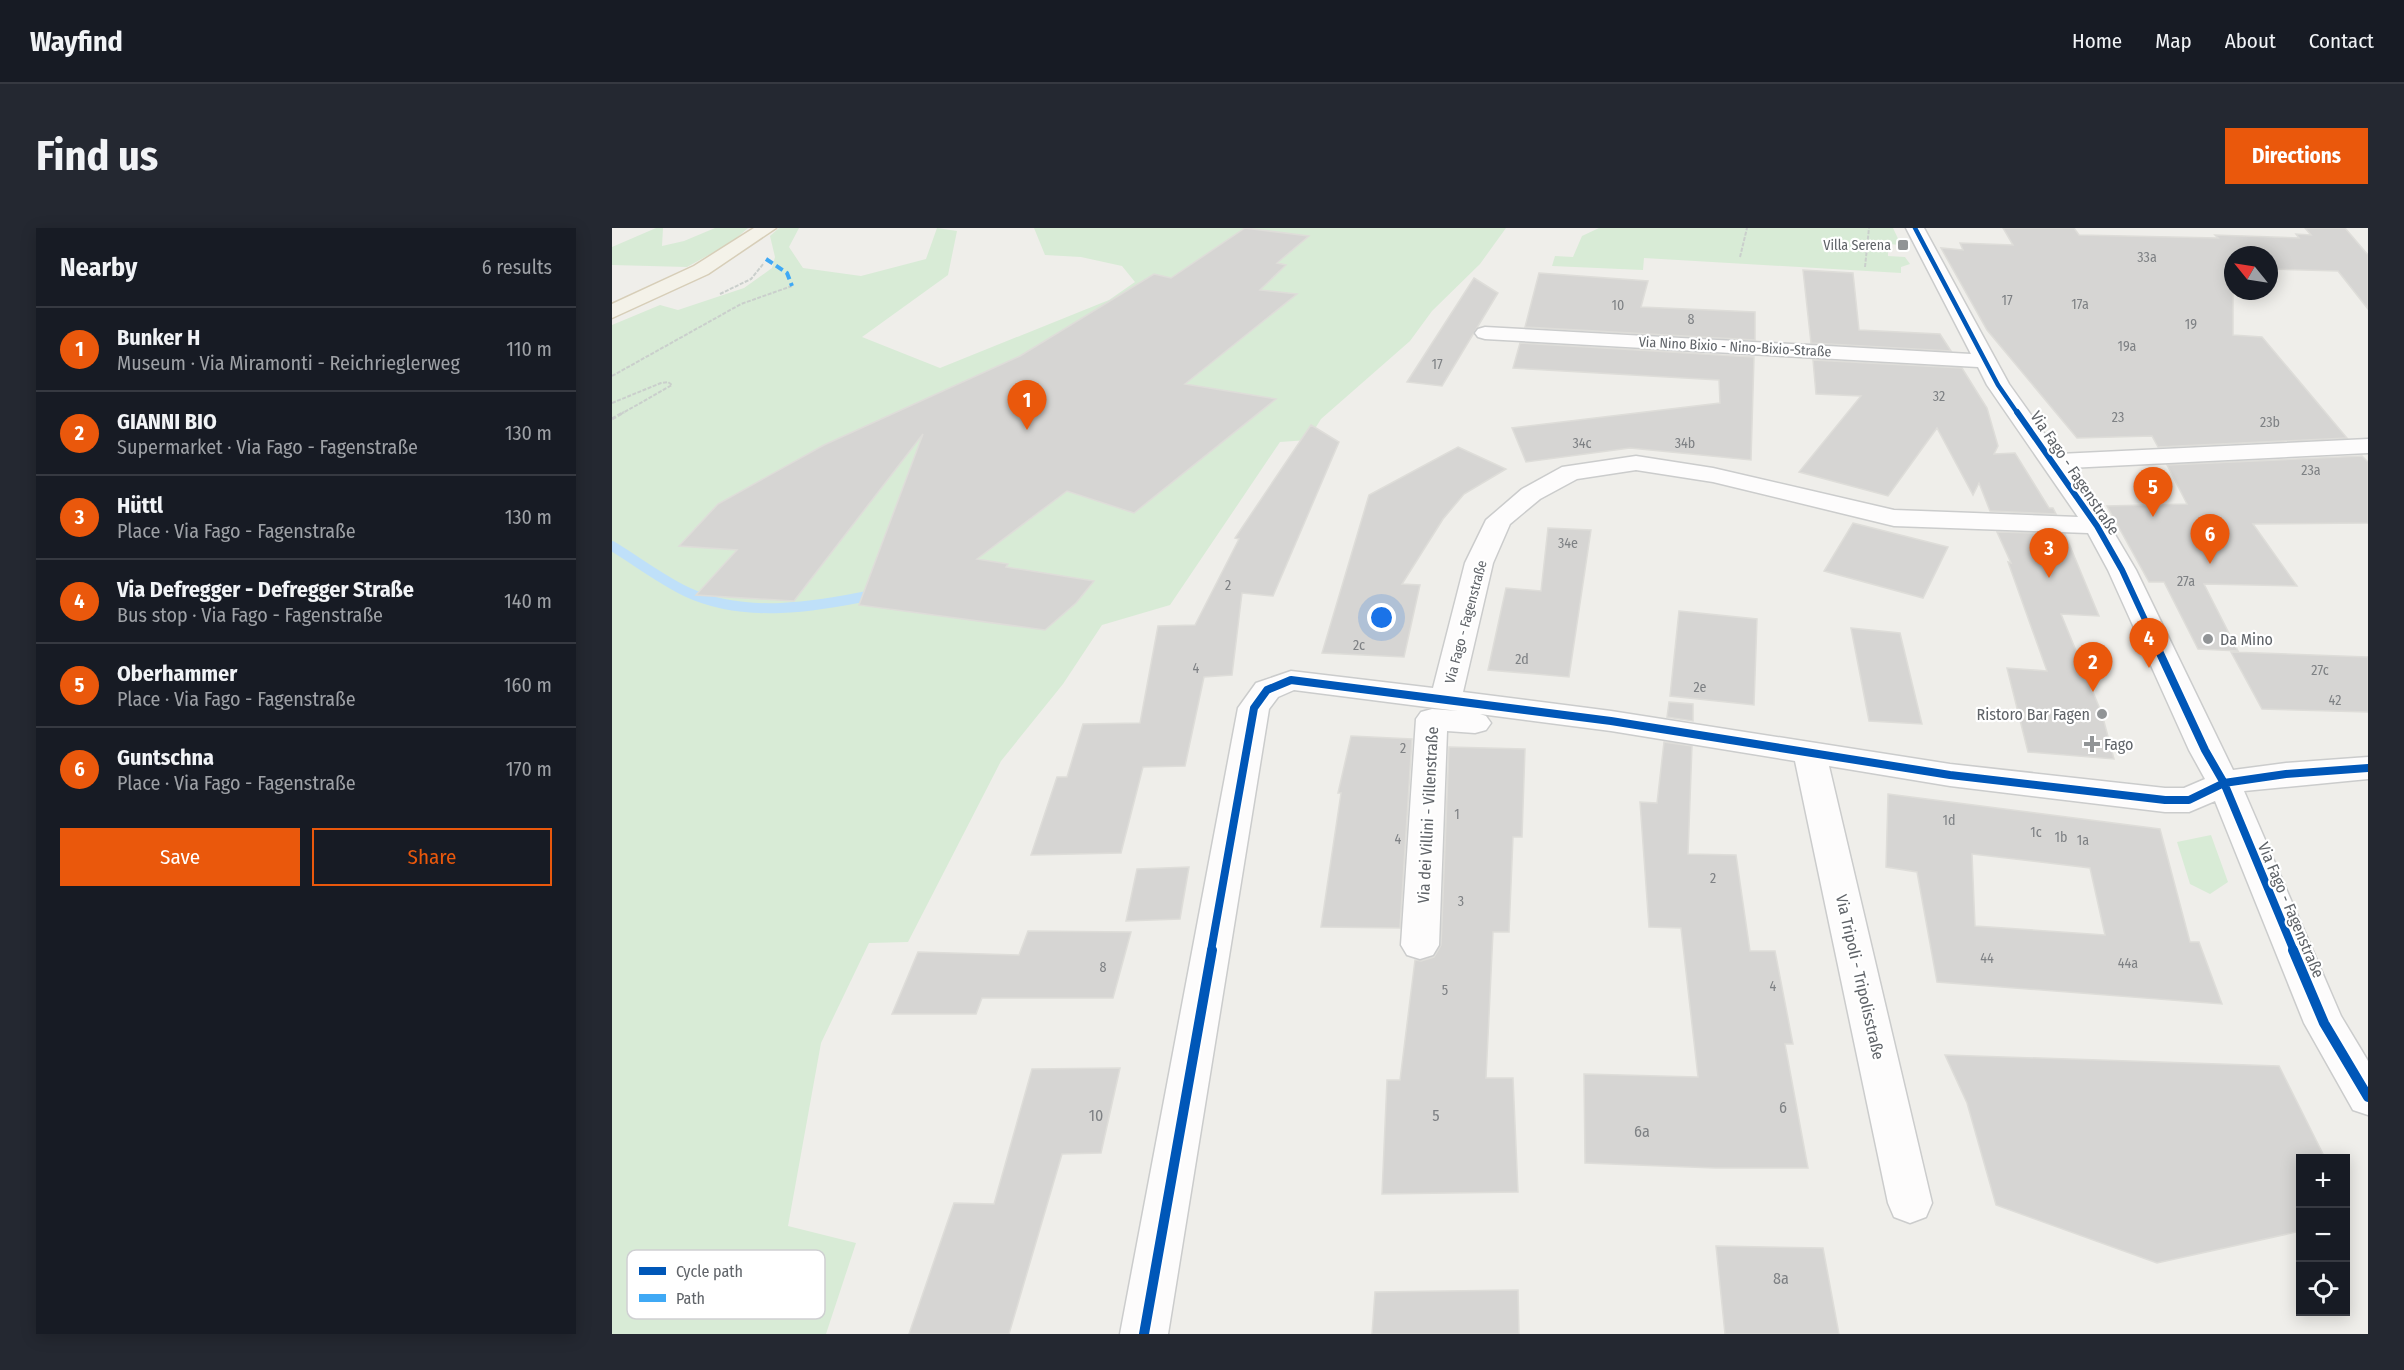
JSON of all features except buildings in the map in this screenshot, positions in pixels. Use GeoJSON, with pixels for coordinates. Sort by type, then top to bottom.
{"type":"FeatureCollection","features":[{"type":"Feature","properties":{"kind":"main road"},"geometry":{"type":"LineString","coordinates":[[612,312],[701,270],[767,228]]}},
{"type":"Feature","properties":{"kind":"street","name":"Via Fago - Fagenstraße"},"geometry":{"type":"LineString","coordinates":[[1915,228],[1984,361],[2097,525],[2122,570],[2205,750],[2224,783],[2324,1023],[2368,1097]]}},
{"type":"Feature","properties":{"kind":"street","name":"Via Nino Bixio - Nino-Bixio-Straße"},"geometry":{"type":"LineString","coordinates":[[1485,333],[1984,361]]}},
{"type":"Feature","properties":{"kind":"street"},"geometry":{"type":"LineString","coordinates":[[2053,462],[2368,446]]}},
{"type":"Feature","properties":{"kind":"street","name":"Via Fago - Fagenstraße"},"geometry":{"type":"LineString","coordinates":[[1446,699],[1479,563],[1499,520],[1531,494],[1571,472],[1636,463],[1713,475],[1893,518],[2097,525]]}},
{"type":"Feature","properties":{"kind":"street"},"geometry":{"type":"LineString","coordinates":[[1144,1334],[1254,708],[1267,690],[1291,680],[1611,722],[1809,751],[1950,775],[2165,800],[2189,800],[2224,783],[2286,774],[2368,768]]}},
{"type":"Feature","properties":{"kind":"street","name":"Via dei Villini - Villenstraße"},"geometry":{"type":"LineString","coordinates":[[1420,945],[1432,719],[1550,729],[1611,722]]}},
{"type":"Feature","properties":{"kind":"street","name":"Via Tripoli - Tripolisstraße"},"geometry":{"type":"LineString","coordinates":[[1809,751],[1910,1203]]}},
{"type":"Feature","properties":{"kind":"path"},"geometry":{"type":"LineString","coordinates":[[1740,257],[1747,228]]}},
{"type":"Feature","properties":{"kind":"path"},"geometry":{"type":"LineString","coordinates":[[1865,267],[1869,228]]}},
{"type":"Feature","properties":{"kind":"path"},"geometry":{"type":"LineString","coordinates":[[612,376],[741,304],[792,286]]}},
{"type":"Feature","properties":{"kind":"path"},"geometry":{"type":"LineString","coordinates":[[612,403],[661,383],[668,382],[672,385],[612,419]]}},
{"type":"Feature","properties":{"kind":"green space"},"geometry":{"type":"Polygon","coordinates":[[[656,228],[663,228],[662,246],[684,241],[715,228],[748,228],[732,242],[687,267],[612,265],[612,247],[656,228]]]}},
{"type":"Feature","properties":{"kind":"green space"},"geometry":{"type":"Polygon","coordinates":[[[779,228],[799,228],[789,247],[803,268],[861,276],[926,259],[937,228],[957,231],[948,275],[862,337],[940,368],[1109,300],[1135,282],[1122,266],[1081,257],[1045,255],[1034,228],[1506,228],[1480,264],[1432,311],[1410,341],[1321,419],[1308,440],[1280,442],[1170,605],[1102,625],[1063,684],[1001,761],[908,942],[869,943],[821,1043],[788,1226],[856,1243],[826,1334],[612,1334],[612,325],[660,305],[678,310],[744,288],[772,268],[775,257],[770,236],[779,228]]]}},
{"type":"Feature","properties":{"kind":"green space"},"geometry":{"type":"Polygon","coordinates":[[[1599,228],[1893,228],[1901,245],[1888,244],[1888,256],[1905,257],[1910,264],[1901,267],[1901,273],[1644,258],[1643,270],[1552,266],[1555,256],[1573,257],[1582,236],[1599,228]]]}},
{"type":"Feature","properties":{"kind":"green space"},"geometry":{"type":"Polygon","coordinates":[[[2211,835],[2228,882],[2210,894],[2190,884],[2177,842],[2211,835]]]}},
{"type":"Feature","properties":{"kind":"waterway"},"geometry":{"type":"LineString","coordinates":[[612,546],[687,592],[733,606],[781,608],[830,603],[877,594]]}},
{"type":"Feature","properties":{"kind":"marked path"},"geometry":{"type":"LineString","coordinates":[[766,259],[787,273],[792,286]]}},
{"type":"Feature","properties":{"kind":"cycle path"},"geometry":{"type":"LineString","coordinates":[[1915,228],[1998,385],[2097,526],[2122,570],[2205,750],[2224,783],[2324,1023],[2368,1097]]}},
{"type":"Feature","properties":{"kind":"cycle path"},"geometry":{"type":"LineString","coordinates":[[1144,1334],[1254,708],[1267,690],[1291,680],[1611,721],[1950,775],[2165,800],[2189,800],[2224,783],[2286,774],[2368,768]]}},
{"type":"Feature","properties":{"kind":"place","name":"Villa Serena"},"geometry":{"type":"Point","coordinates":[1903,245]}},
{"type":"Feature","properties":{"kind":"place","name":"Bunker H"},"geometry":{"type":"Point","coordinates":[1027,430]}},
{"type":"Feature","properties":{"kind":"place","name":"Oberhammer"},"geometry":{"type":"Point","coordinates":[2153,517]}},
{"type":"Feature","properties":{"kind":"place","name":"Guntschna"},"geometry":{"type":"Point","coordinates":[2210,564]}},
{"type":"Feature","properties":{"kind":"place","name":"Hüttl"},"geometry":{"type":"Point","coordinates":[2049,578]}},
{"type":"Feature","properties":{"kind":"place","name":"Da Mino"},"geometry":{"type":"Point","coordinates":[2208,639]}},
{"type":"Feature","properties":{"kind":"place","name":"Via Defregger - Defregger Straße"},"geometry":{"type":"Point","coordinates":[2149,668]}},
{"type":"Feature","properties":{"kind":"place","name":"GIANNI BIO"},"geometry":{"type":"Point","coordinates":[2093,692]}},
{"type":"Feature","properties":{"kind":"place","name":"Ristoro Bar Fagen"},"geometry":{"type":"Point","coordinates":[2102,714]}},
{"type":"Feature","properties":{"kind":"place","name":"Fago"},"geometry":{"type":"Point","coordinates":[2092,744]}}]}
